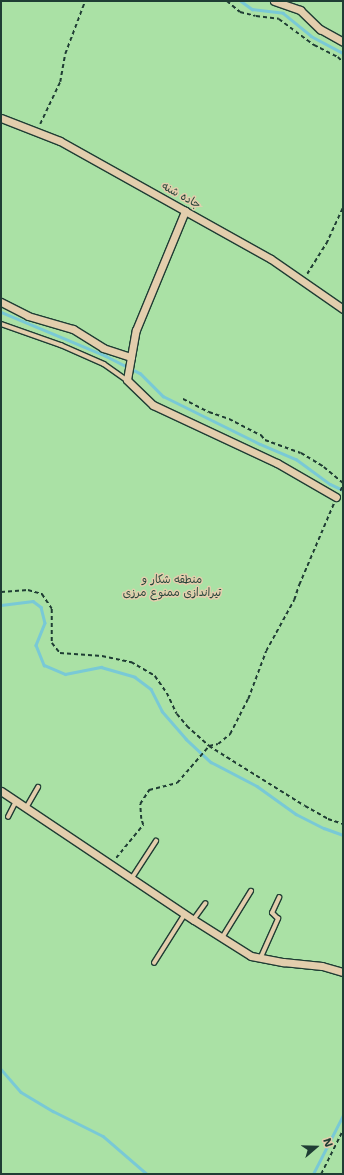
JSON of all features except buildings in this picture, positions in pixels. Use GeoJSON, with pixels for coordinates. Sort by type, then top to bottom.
{"type":"FeatureCollection","features":[{"type":"Feature","properties":{"kind":"street"},"geometry":{"type":"LineString","coordinates":[[274,1],[300,10],[320,29],[343,42]]}},
{"type":"Feature","properties":{"kind":"street","name":"جاده شنه"},"geometry":{"type":"LineString","coordinates":[[1,118],[60,141],[271,260],[343,309]]}},
{"type":"Feature","properties":{"kind":"street"},"geometry":{"type":"LineString","coordinates":[[185,211],[136,330],[127,376],[153,405],[277,463],[336,498]]}},
{"type":"Feature","properties":{"kind":"street"},"geometry":{"type":"LineString","coordinates":[[1,302],[28,316],[73,329],[103,348],[130,359]]}},
{"type":"Feature","properties":{"kind":"street"},"geometry":{"type":"LineString","coordinates":[[1,791],[194,920],[251,956],[283,962],[322,966],[343,972]]}},
{"type":"Feature","properties":{"kind":"lane"},"geometry":{"type":"LineString","coordinates":[[1,324],[61,345],[127,376]]}},
{"type":"Feature","properties":{"kind":"lane"},"geometry":{"type":"LineString","coordinates":[[26,808],[38,787]]}},
{"type":"Feature","properties":{"kind":"lane"},"geometry":{"type":"LineString","coordinates":[[8,817],[16,801]]}},
{"type":"Feature","properties":{"kind":"lane"},"geometry":{"type":"LineString","coordinates":[[132,878],[156,841]]}},
{"type":"Feature","properties":{"kind":"lane"},"geometry":{"type":"LineString","coordinates":[[222,938],[251,891]]}},
{"type":"Feature","properties":{"kind":"lane"},"geometry":{"type":"LineString","coordinates":[[260,958],[278,919],[272,913],[279,898]]}},
{"type":"Feature","properties":{"kind":"lane"},"geometry":{"type":"LineString","coordinates":[[194,920],[205,904]]}},
{"type":"Feature","properties":{"kind":"lane"},"geometry":{"type":"LineString","coordinates":[[154,963],[185,914]]}},
{"type":"Feature","properties":{"kind":"path"},"geometry":{"type":"LineString","coordinates":[[36,131],[60,82],[65,54],[85,1]]}},
{"type":"Feature","properties":{"kind":"path"},"geometry":{"type":"LineString","coordinates":[[227,1],[240,12],[280,19],[314,45],[338,57],[343,62]]}},
{"type":"Feature","properties":{"kind":"path"},"geometry":{"type":"LineString","coordinates":[[302,281],[326,244],[343,207]]}},
{"type":"Feature","properties":{"kind":"path"},"geometry":{"type":"LineString","coordinates":[[184,399],[209,412],[229,419],[261,435],[266,440],[300,453],[324,467],[343,484]]}},
{"type":"Feature","properties":{"kind":"path"},"geometry":{"type":"LineString","coordinates":[[111,864],[143,825],[140,819],[140,804],[149,790],[178,783],[209,746],[218,744],[230,734],[248,699],[266,651],[294,600],[298,585],[336,498]]}},
{"type":"Feature","properties":{"kind":"path"},"geometry":{"type":"LineString","coordinates":[[1,592],[28,590],[42,594],[52,609],[52,643],[60,652],[102,656],[131,662],[154,676],[167,693],[177,714],[187,726],[209,746],[305,806],[328,819],[343,824]]}},
{"type":"Feature","properties":{"kind":"path"},"geometry":{"type":"LineString","coordinates":[[321,1174],[343,1130]]}},
{"type":"Feature","properties":{"kind":"green space","name":"منطقه شکار و تیراندازی ممنوع مرزی"},"geometry":{"type":"Polygon","coordinates":[[[1,1],[343,1],[343,1174],[1,1174],[1,1]]]}},
{"type":"Feature","properties":{"kind":"waterway"},"geometry":{"type":"LineString","coordinates":[[241,1],[252,9],[283,13],[311,36],[343,53]]}},
{"type":"Feature","properties":{"kind":"waterway"},"geometry":{"type":"LineString","coordinates":[[1,312],[106,356],[140,373],[163,396],[260,444],[296,459],[330,484],[343,490]]}},
{"type":"Feature","properties":{"kind":"waterway"},"geometry":{"type":"LineString","coordinates":[[1,605],[33,601],[41,607],[45,623],[36,645],[44,665],[65,674],[101,667],[135,677],[151,689],[162,711],[186,739],[211,762],[257,786],[296,814],[324,828],[343,835]]}},
{"type":"Feature","properties":{"kind":"waterway"},"geometry":{"type":"LineString","coordinates":[[1,1069],[21,1092],[53,1111],[103,1136],[147,1174]]}},
{"type":"Feature","properties":{"kind":"waterway"},"geometry":{"type":"LineString","coordinates":[[313,1174],[343,1115]]}}]}
